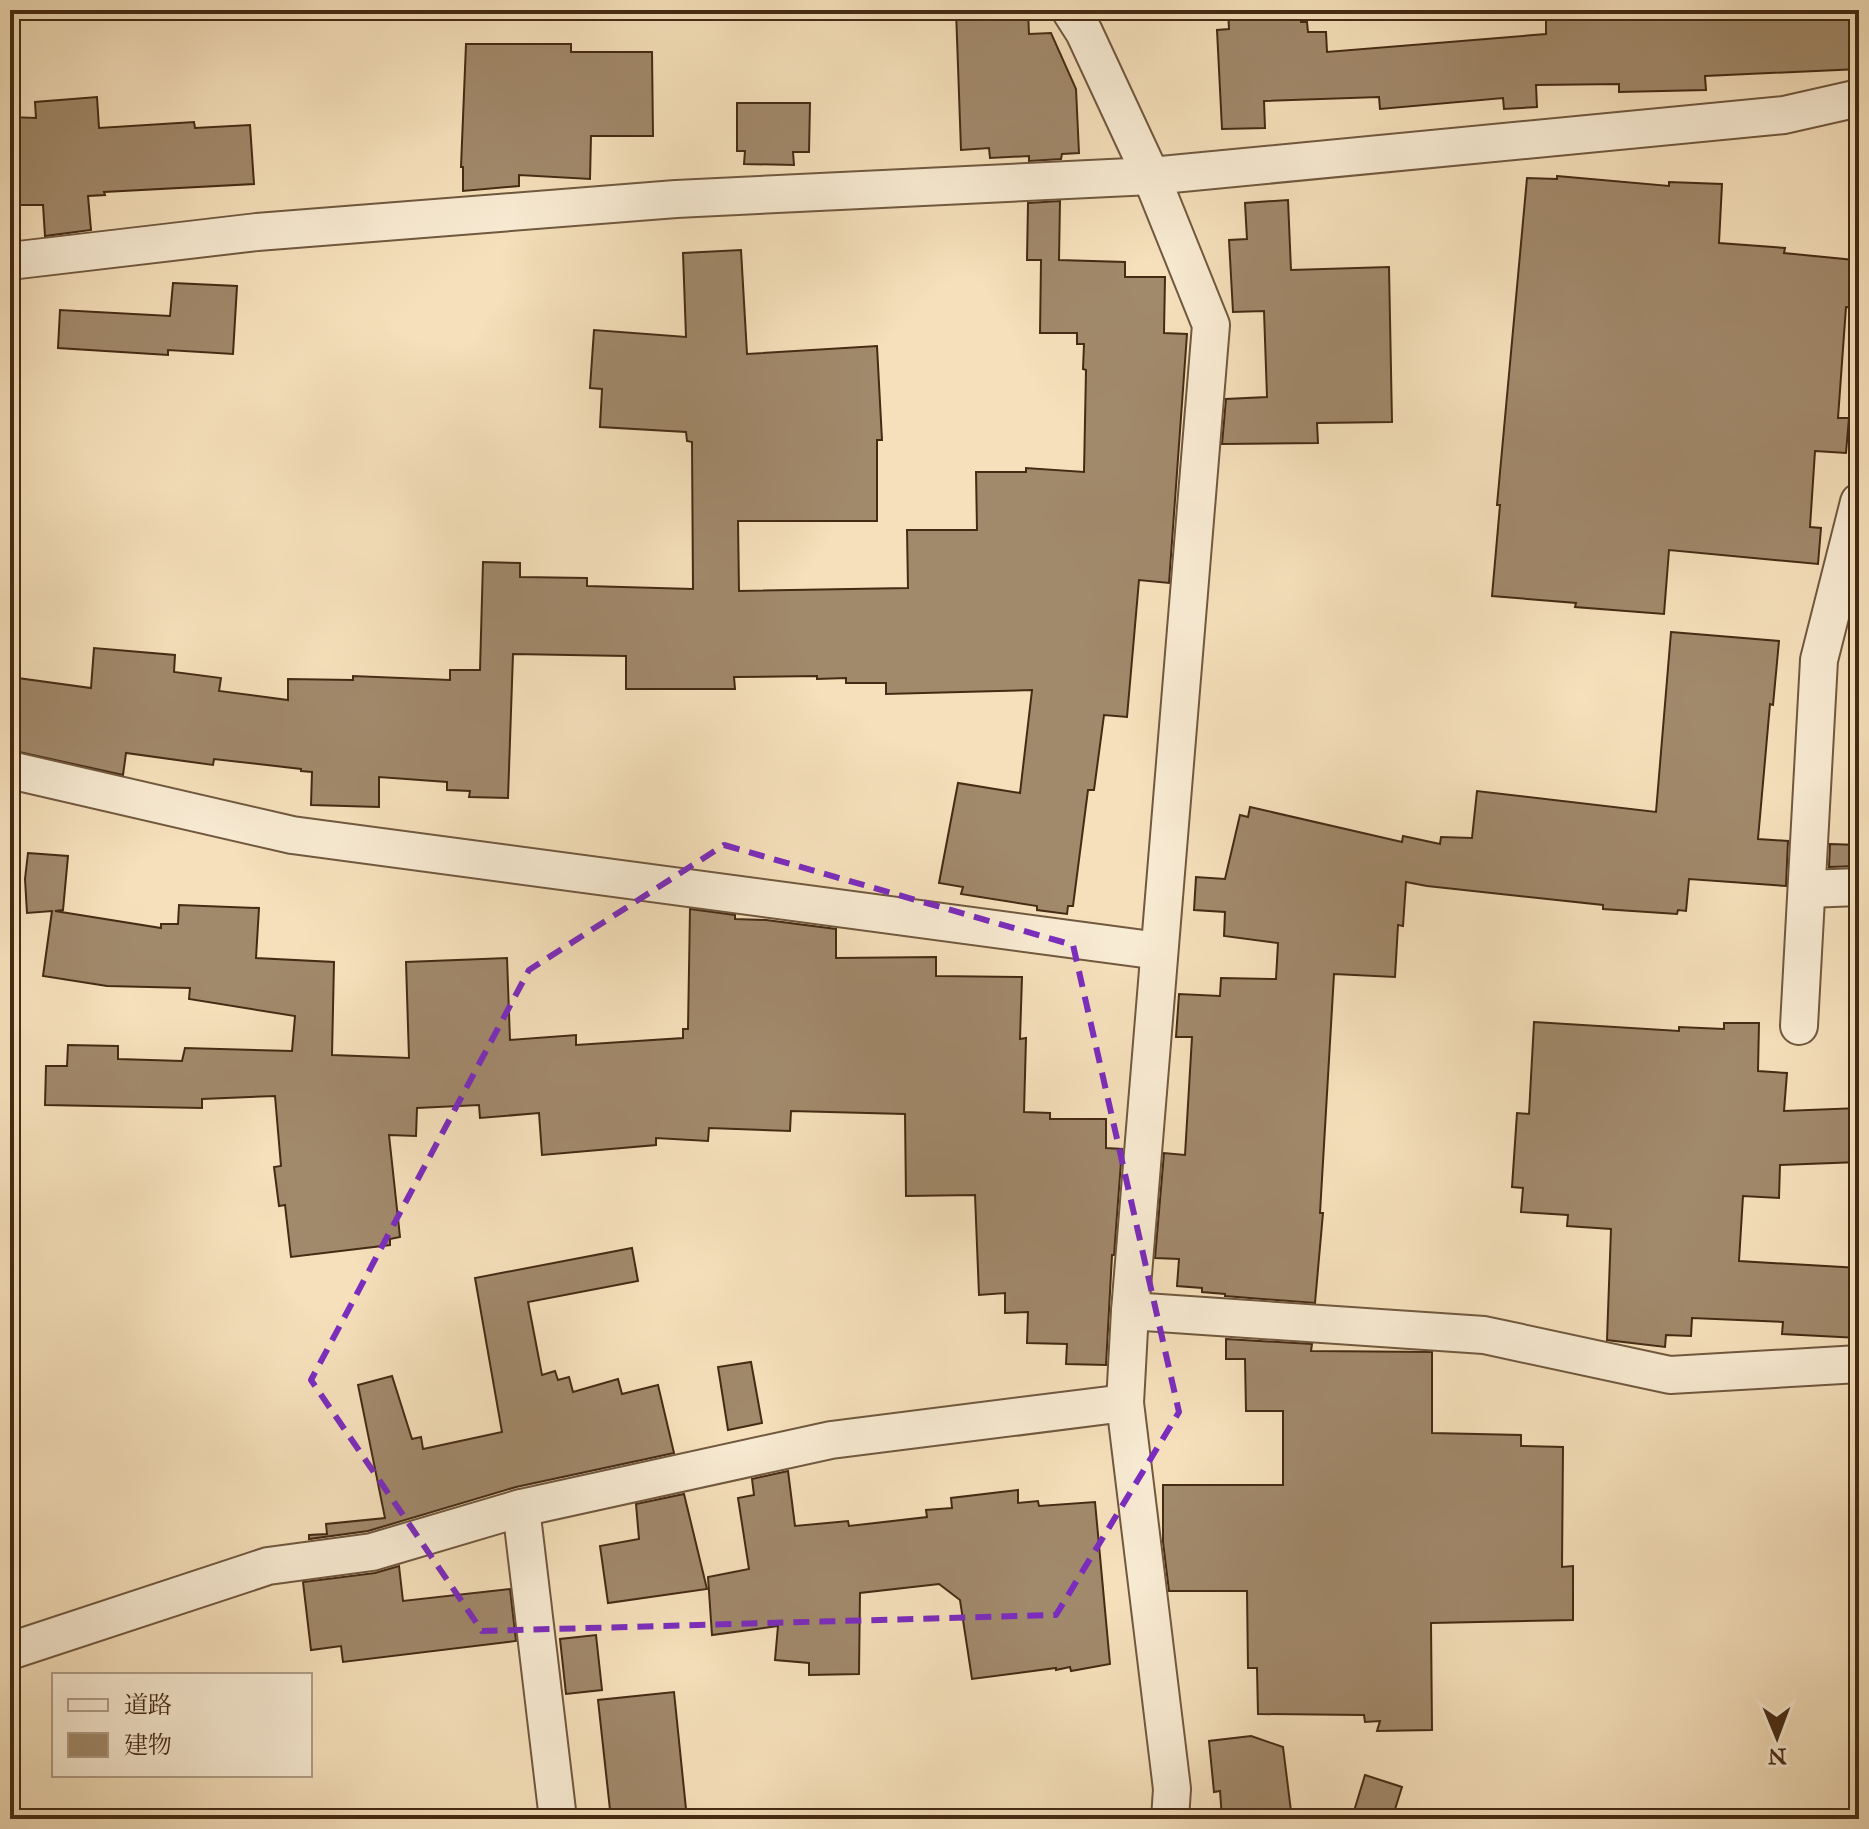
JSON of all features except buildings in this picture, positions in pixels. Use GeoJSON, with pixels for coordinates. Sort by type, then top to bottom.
{"type":"FeatureCollection","features":[{"type":"Feature","properties":{"kind":"street"},"geometry":{"type":"LineString","coordinates":[[1070,10],[1084,32],[1151,176],[1211,325],[1125,1403],[1172,1789],[1170,1819]]}},
{"type":"Feature","properties":{"kind":"street"},"geometry":{"type":"LineString","coordinates":[[10,261],[257,232],[676,199],[1151,176],[1784,115],[1859,98]]}},
{"type":"Feature","properties":{"kind":"street"},"geometry":{"type":"LineString","coordinates":[[1799,1026],[1819,660],[1859,502]]}},
{"type":"Feature","properties":{"kind":"street"},"geometry":{"type":"LineString","coordinates":[[10,770],[292,835],[1159,951]]}},
{"type":"Feature","properties":{"kind":"street"},"geometry":{"type":"LineString","coordinates":[[1807,889],[1859,887]]}},
{"type":"Feature","properties":{"kind":"street"},"geometry":{"type":"LineString","coordinates":[[1130,1311],[1484,1335],[1670,1375],[1859,1364]]}},
{"type":"Feature","properties":{"kind":"street"},"geometry":{"type":"LineString","coordinates":[[10,1651],[268,1566],[372,1552],[521,1508],[831,1440],[1125,1403]]}},
{"type":"Feature","properties":{"kind":"street"},"geometry":{"type":"LineString","coordinates":[[521,1508],[558,1819]]}},
{"type":"Feature","properties":{"kind":"highlighted area"},"geometry":{"type":"Polygon","coordinates":[[[724,845],[1073,945],[1179,1412],[1056,1615],[482,1631],[311,1380],[529,970],[724,845]]]}}]}
